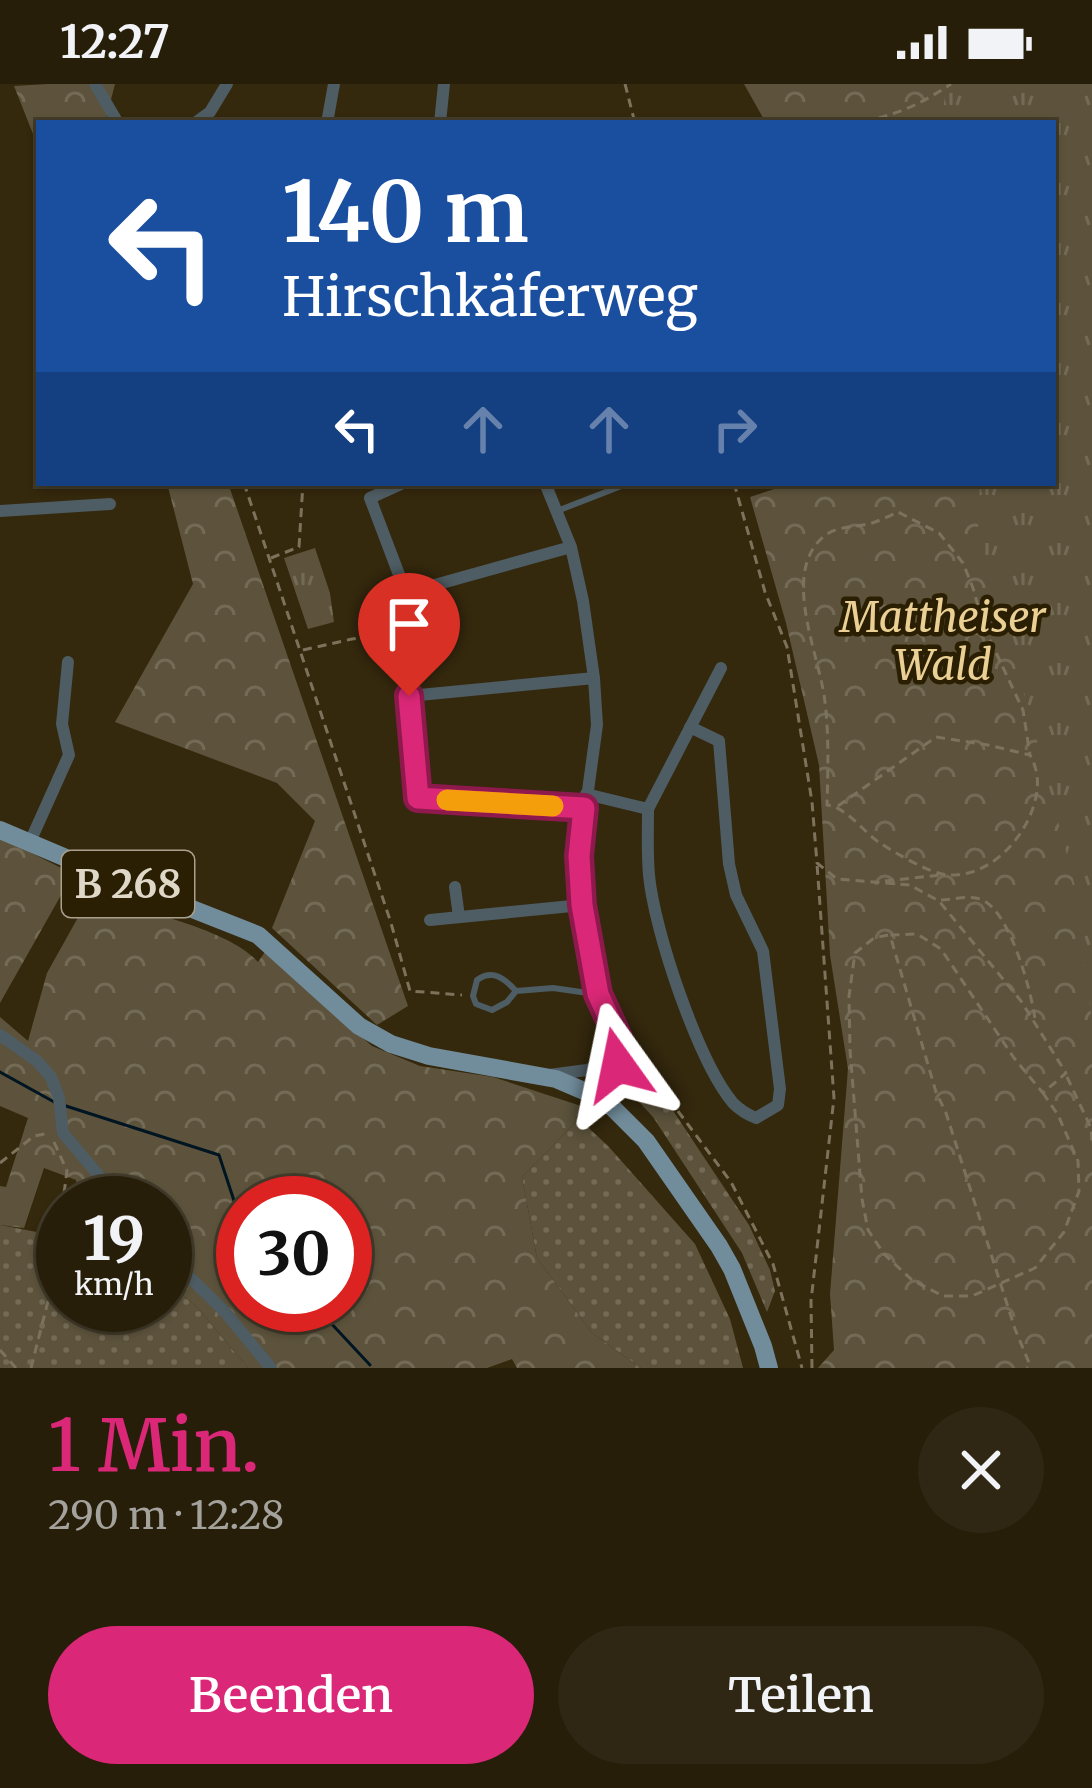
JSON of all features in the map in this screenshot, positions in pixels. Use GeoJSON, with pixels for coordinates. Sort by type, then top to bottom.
{"type":"FeatureCollection","features":[{"type":"Feature","properties":{"kind":"main road","name":"B 268"},"geometry":{"type":"LineString","coordinates":[[0,830],[258,935],[359,1026],[391,1043],[429,1056],[569,1083],[600,1099],[646,1141],[719,1246],[769,1368]]}},
{"type":"Feature","properties":{"kind":"street"},"geometry":{"type":"LineString","coordinates":[[95,84],[116,120]]}},
{"type":"Feature","properties":{"kind":"street"},"geometry":{"type":"LineString","coordinates":[[199,120],[226,84]]}},
{"type":"Feature","properties":{"kind":"street"},"geometry":{"type":"LineString","coordinates":[[328,120],[334,84]]}},
{"type":"Feature","properties":{"kind":"street"},"geometry":{"type":"LineString","coordinates":[[440,120],[444,84]]}},
{"type":"Feature","properties":{"kind":"street"},"geometry":{"type":"LineString","coordinates":[[397,486],[370,498],[406,593],[571,547]]}},
{"type":"Feature","properties":{"kind":"street"},"geometry":{"type":"LineString","coordinates":[[545,486],[571,547],[594,678],[597,724],[579,856],[582,905],[598,994],[620,1042],[618,1065],[600,1099]]}},
{"type":"Feature","properties":{"kind":"street"},"geometry":{"type":"LineString","coordinates":[[0,511],[110,504]]}},
{"type":"Feature","properties":{"kind":"street"},"geometry":{"type":"LineString","coordinates":[[405,657],[418,798],[585,801],[648,809]]}},
{"type":"Feature","properties":{"kind":"street"},"geometry":{"type":"LineString","coordinates":[[29,844],[68,754],[62,724],[68,662]]}},
{"type":"Feature","properties":{"kind":"street"},"geometry":{"type":"LineString","coordinates":[[690,728],[719,741],[729,864],[736,895],[763,951],[780,1088],[778,1105],[756,1118],[743,1113],[712,1073],[657,922],[649,875],[648,809],[721,668]]}},
{"type":"Feature","properties":{"kind":"street"},"geometry":{"type":"LineString","coordinates":[[409,696],[594,678]]}},
{"type":"Feature","properties":{"kind":"street"},"geometry":{"type":"LineString","coordinates":[[455,886],[459,917]]}},
{"type":"Feature","properties":{"kind":"street"},"geometry":{"type":"LineString","coordinates":[[430,920],[582,905]]}},
{"type":"Feature","properties":{"kind":"street"},"geometry":{"type":"LineString","coordinates":[[600,1099],[595,1083],[609,1050],[610,1021]]}},
{"type":"Feature","properties":{"kind":"street"},"geometry":{"type":"LineString","coordinates":[[0,1035],[51,1077],[59,1098],[57,1128],[99,1176]]}},
{"type":"Feature","properties":{"kind":"street"},"geometry":{"type":"LineString","coordinates":[[542,1076],[587,1070],[605,1062]]}},
{"type":"Feature","properties":{"kind":"street"},"geometry":{"type":"LineString","coordinates":[[192,1280],[272,1368]]}},
{"type":"Feature","properties":{"kind":"lane"},"geometry":{"type":"LineString","coordinates":[[557,511],[621,486]]}},
{"type":"Feature","properties":{"kind":"lane"},"geometry":{"type":"LineString","coordinates":[[516,991],[493,974],[477,980],[472,996],[476,1004],[492,1010],[516,991],[553,988],[598,994]]}},
{"type":"Feature","properties":{"kind":"path"},"geometry":{"type":"LineString","coordinates":[[625,84],[634,120]]}},
{"type":"Feature","properties":{"kind":"path"},"geometry":{"type":"LineString","coordinates":[[872,120],[917,106],[951,84]]}},
{"type":"Feature","properties":{"kind":"path"},"geometry":{"type":"LineString","coordinates":[[245,486],[410,991],[472,996]]}},
{"type":"Feature","properties":{"kind":"path"},"geometry":{"type":"LineString","coordinates":[[269,558],[298,547],[302,486]]}},
{"type":"Feature","properties":{"kind":"path"},"geometry":{"type":"LineString","coordinates":[[735,486],[765,592],[787,647],[812,802],[834,1098],[812,1301],[812,1368]]}},
{"type":"Feature","properties":{"kind":"path"},"geometry":{"type":"LineString","coordinates":[[877,882],[967,873],[984,866],[1021,836],[1038,798],[1023,710],[984,627],[963,563],[939,533],[898,512],[831,531],[814,546],[805,570],[803,595],[828,725],[827,805],[838,806],[880,843],[944,875]]}},
{"type":"Feature","properties":{"kind":"path"},"geometry":{"type":"LineString","coordinates":[[302,651],[401,634],[406,593]]}},
{"type":"Feature","properties":{"kind":"path"},"geometry":{"type":"LineString","coordinates":[[838,806],[937,737],[1030,755]]}},
{"type":"Feature","properties":{"kind":"path"},"geometry":{"type":"LineString","coordinates":[[817,862],[837,879],[910,885],[939,901],[1036,1023],[1066,1073],[1091,1128],[1092,1142]]}},
{"type":"Feature","properties":{"kind":"path"},"geometry":{"type":"LineString","coordinates":[[939,901],[978,898],[1000,910],[1031,991],[1036,1023]]}},
{"type":"Feature","properties":{"kind":"path"},"geometry":{"type":"LineString","coordinates":[[917,934],[941,949],[1043,1093],[1078,1161],[1079,1191],[1064,1232],[1035,1268],[972,1297],[943,1296],[912,1280],[868,1231],[856,1149],[849,996],[855,953],[874,938],[890,935],[917,934]]}},
{"type":"Feature","properties":{"kind":"path"},"geometry":{"type":"LineString","coordinates":[[890,935],[936,1092],[1030,1365],[1027,1368]]}},
{"type":"Feature","properties":{"kind":"path"},"geometry":{"type":"LineString","coordinates":[[620,1042],[635,1052],[730,1182],[773,1264],[802,1368]]}},
{"type":"Feature","properties":{"kind":"path"},"geometry":{"type":"LineString","coordinates":[[1043,1093],[1066,1073]]}},
{"type":"Feature","properties":{"kind":"path"},"geometry":{"type":"LineString","coordinates":[[0,1163],[34,1136],[57,1128],[66,1176]]}},
{"type":"Feature","properties":{"kind":"path"},"geometry":{"type":"LineString","coordinates":[[31,1368],[40,1332]]}},
{"type":"Feature","properties":{"kind":"path"},"geometry":{"type":"LineString","coordinates":[[0,1350],[16,1368]]}},
{"type":"Feature","properties":{"kind":"green space"},"geometry":{"type":"Polygon","coordinates":[[[115,84],[106,120],[36,120],[36,141],[14,86],[115,84]]]}},
{"type":"Feature","properties":{"kind":"green space","name":"Mattheiser Wald"},"geometry":{"type":"Polygon","coordinates":[[[744,84],[1092,84],[1092,1368],[818,1368],[834,1350],[830,1294],[848,1069],[830,955],[819,765],[750,497],[784,486],[1056,486],[1056,120],[764,120],[744,84]]]}},
{"type":"Feature","properties":{"kind":"green space","name":"Mattheiser Wald"},"geometry":{"type":"Polygon","coordinates":[[[946,84],[1092,84],[1092,1022],[1075,886],[978,530],[980,486],[1056,486],[1056,120],[942,120],[946,84]]]}},
{"type":"Feature","properties":{"kind":"green space"},"geometry":{"type":"Polygon","coordinates":[[[168,486],[229,486],[408,1006],[377,1025],[272,928],[315,821],[277,783],[115,722],[193,584],[168,486]]]}},
{"type":"Feature","properties":{"kind":"green space"},"geometry":{"type":"Polygon","coordinates":[[[315,548],[334,622],[308,629],[284,558],[315,548]]]}},
{"type":"Feature","properties":{"kind":"green space"},"geometry":{"type":"Polygon","coordinates":[[[0,837],[73,874],[0,1003],[0,837]]]}},
{"type":"Feature","properties":{"kind":"green space"},"geometry":{"type":"Polygon","coordinates":[[[90,896],[204,930],[258,962],[265,952],[372,1046],[420,1066],[493,1077],[581,1106],[574,1124],[522,1177],[537,1258],[592,1333],[641,1368],[517,1368],[512,1359],[487,1368],[248,1368],[218,1332],[372,1332],[372,1176],[216,1176],[216,1330],[192,1303],[192,1176],[65,1176],[44,1168],[41,1176],[36,1176],[24,1228],[0,1225],[0,1186],[6,1187],[28,1118],[0,1106],[0,1017],[28,1041],[47,973],[90,896]]]}},
{"type":"Feature","properties":{"kind":"green space"},"geometry":{"type":"Polygon","coordinates":[[[636,1071],[648,1073],[749,1225],[775,1291],[767,1312],[742,1253],[653,1117],[631,1093],[636,1071]]]}},
{"type":"Feature","properties":{"kind":"green space"},"geometry":{"type":"Polygon","coordinates":[[[577,1117],[695,1244],[730,1319],[743,1368],[641,1368],[592,1333],[537,1258],[522,1177],[577,1117]]]}},
{"type":"Feature","properties":{"kind":"green space"},"geometry":{"type":"Polygon","coordinates":[[[0,1225],[36,1232],[36,1332],[192,1332],[192,1303],[248,1368],[0,1368],[0,1225]]]}},
{"type":"Feature","properties":{"kind":"waterway"},"geometry":{"type":"LineString","coordinates":[[0,1072],[56,1103]]}},
{"type":"Feature","properties":{"kind":"waterway"},"geometry":{"type":"LineString","coordinates":[[66,1106],[219,1155],[226,1176]]}},
{"type":"Feature","properties":{"kind":"waterway"},"geometry":{"type":"LineString","coordinates":[[339,1332],[370,1365]]}},
{"type":"Feature","properties":{"kind":"slow traffic"},"geometry":{"type":"LineString","coordinates":[[447,800],[553,806]]}},
{"type":"Feature","properties":{"kind":"route"},"geometry":{"type":"LineString","coordinates":[[409,696],[418,798],[584,808],[579,856],[582,905],[598,994],[620,1042],[618,1065]]}}]}
